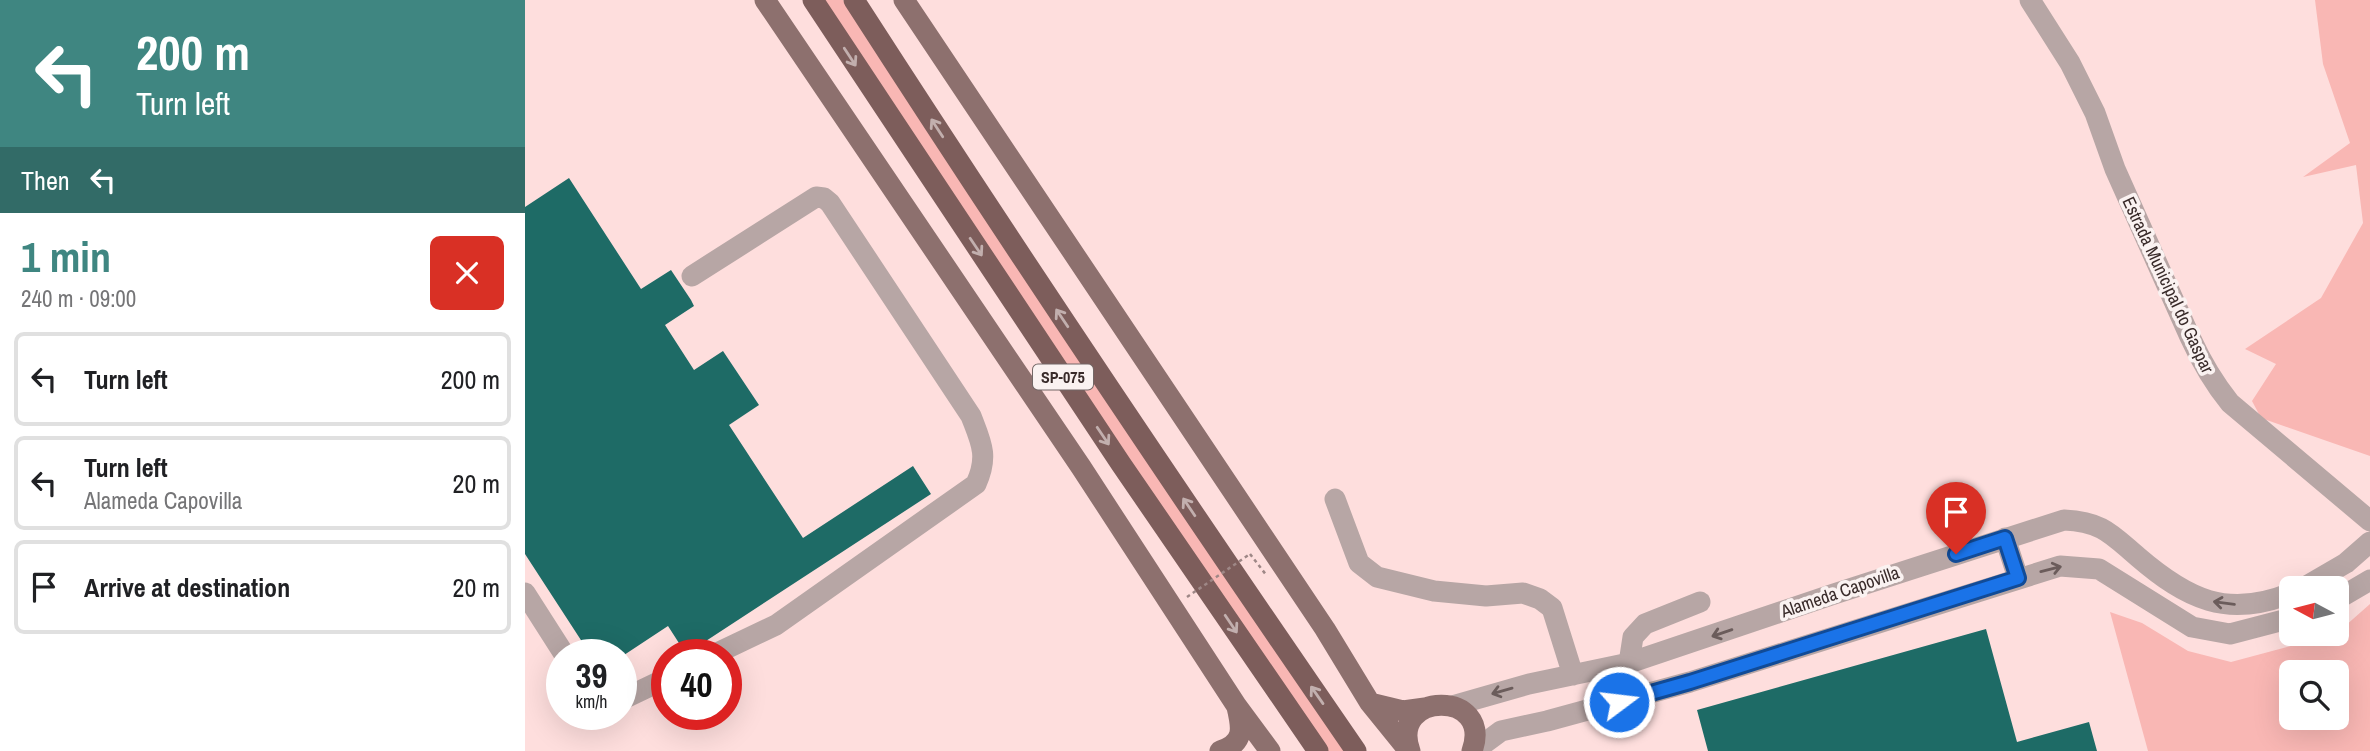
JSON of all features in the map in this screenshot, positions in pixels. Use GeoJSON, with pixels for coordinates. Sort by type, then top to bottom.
{"type":"FeatureCollection","features":[{"type":"Feature","properties":{"kind":"highway","name":"SP-075"},"geometry":{"type":"LineString","coordinates":[[813,0],[1121,464],[1318,751]]}},
{"type":"Feature","properties":{"kind":"highway","name":"SP-075"},"geometry":{"type":"LineString","coordinates":[[854,0],[1139,433],[1356,751]]}},
{"type":"Feature","properties":{"kind":"main road"},"geometry":{"type":"LineString","coordinates":[[765,0],[1081,467],[1236,705],[1270,751]]}},
{"type":"Feature","properties":{"kind":"main road"},"geometry":{"type":"LineString","coordinates":[[904,0],[1325,629],[1370,703],[1410,751]]}},
{"type":"Feature","properties":{"kind":"main road"},"geometry":{"type":"LineString","coordinates":[[1370,703],[1403,711],[1443,704],[1452,706],[1460,710],[1472,725],[1475,734],[1473,751]]}},
{"type":"Feature","properties":{"kind":"main road"},"geometry":{"type":"LineString","coordinates":[[1220,751],[1233,746],[1239,737],[1241,727],[1236,705]]}},
{"type":"Feature","properties":{"kind":"main road"},"geometry":{"type":"LineString","coordinates":[[1410,751],[1408,734],[1411,723],[1425,708]]}},
{"type":"Feature","properties":{"kind":"street","name":"Estrada Municipal do Gaspar"},"geometry":{"type":"LineString","coordinates":[[2030,0],[2070,63],[2095,113],[2115,169],[2202,364],[2216,386],[2230,403],[2370,521]]}},
{"type":"Feature","properties":{"kind":"street"},"geometry":{"type":"LineString","coordinates":[[692,276],[816,197],[824,198],[830,203],[971,416],[983,449],[983,470],[976,484],[776,625],[742,641]]}},
{"type":"Feature","properties":{"kind":"street"},"geometry":{"type":"LineString","coordinates":[[1335,499],[1359,563],[1377,577],[1434,592],[1486,596],[1523,593],[1540,599],[1552,608],[1573,675]]}},
{"type":"Feature","properties":{"kind":"street","name":"Alameda Capovilla"},"geometry":{"type":"LineString","coordinates":[[1452,706],[1529,684],[1629,663],[2064,520],[2076,520],[2103,528],[2166,581],[2182,591],[2225,604],[2262,603],[2279,597]]}},
{"type":"Feature","properties":{"kind":"street"},"geometry":{"type":"LineString","coordinates":[[2005,538],[2018,578]]}},
{"type":"Feature","properties":{"kind":"street"},"geometry":{"type":"LineString","coordinates":[[2324,576],[2346,563],[2370,542]]}},
{"type":"Feature","properties":{"kind":"street"},"geometry":{"type":"LineString","coordinates":[[1473,751],[1501,731],[1690,682],[2060,566],[2099,569],[2192,627],[2230,634],[2279,621]]}},
{"type":"Feature","properties":{"kind":"street"},"geometry":{"type":"LineString","coordinates":[[2349,592],[2370,580]]}},
{"type":"Feature","properties":{"kind":"street"},"geometry":{"type":"LineString","coordinates":[[525,593],[554,639]]}},
{"type":"Feature","properties":{"kind":"street"},"geometry":{"type":"LineString","coordinates":[[1629,663],[1633,637],[1645,624],[1700,602]]}},
{"type":"Feature","properties":{"kind":"street"},"geometry":{"type":"LineString","coordinates":[[1764,618],[1775,654]]}},
{"type":"Feature","properties":{"kind":"path"},"geometry":{"type":"LineString","coordinates":[[1187,597],[1250,554]]}},
{"type":"Feature","properties":{"kind":"shaded area"},"geometry":{"type":"Polygon","coordinates":[[[823,0],[843,0],[1202,542],[1347,751],[1328,751],[1188,550],[823,0]]]}},
{"type":"Feature","properties":{"kind":"shaded area"},"geometry":{"type":"Polygon","coordinates":[[[2315,0],[2370,0],[2370,456],[2261,418],[2252,401],[2276,364],[2245,349],[2321,298],[2363,223],[2356,165],[2303,177],[2350,143],[2323,64],[2315,0]]]}},
{"type":"Feature","properties":{"kind":"shaded area"},"geometry":{"type":"Polygon","coordinates":[[[2370,604],[2370,751],[2148,751],[2110,612],[2142,623],[2188,651],[2231,662],[2291,646],[2349,646],[2349,623],[2370,604]]]}},
{"type":"Feature","properties":{"kind":"building"},"geometry":{"type":"Polygon","coordinates":[[[569,178],[641,289],[671,270],[694,306],[665,325],[694,370],[723,351],[759,405],[729,425],[803,538],[913,466],[931,494],[709,639],[676,639],[668,626],[637,646],[637,639],[580,639],[525,554],[525,207],[569,178]]]}},
{"type":"Feature","properties":{"kind":"building"},"geometry":{"type":"Polygon","coordinates":[[[1986,629],[2017,742],[2089,722],[2097,751],[1708,751],[1697,710],[1986,629]]]}},
{"type":"Feature","properties":{"kind":"route"},"geometry":{"type":"LineString","coordinates":[[1619,702],[2018,578],[2005,538],[1956,554]]}}]}
